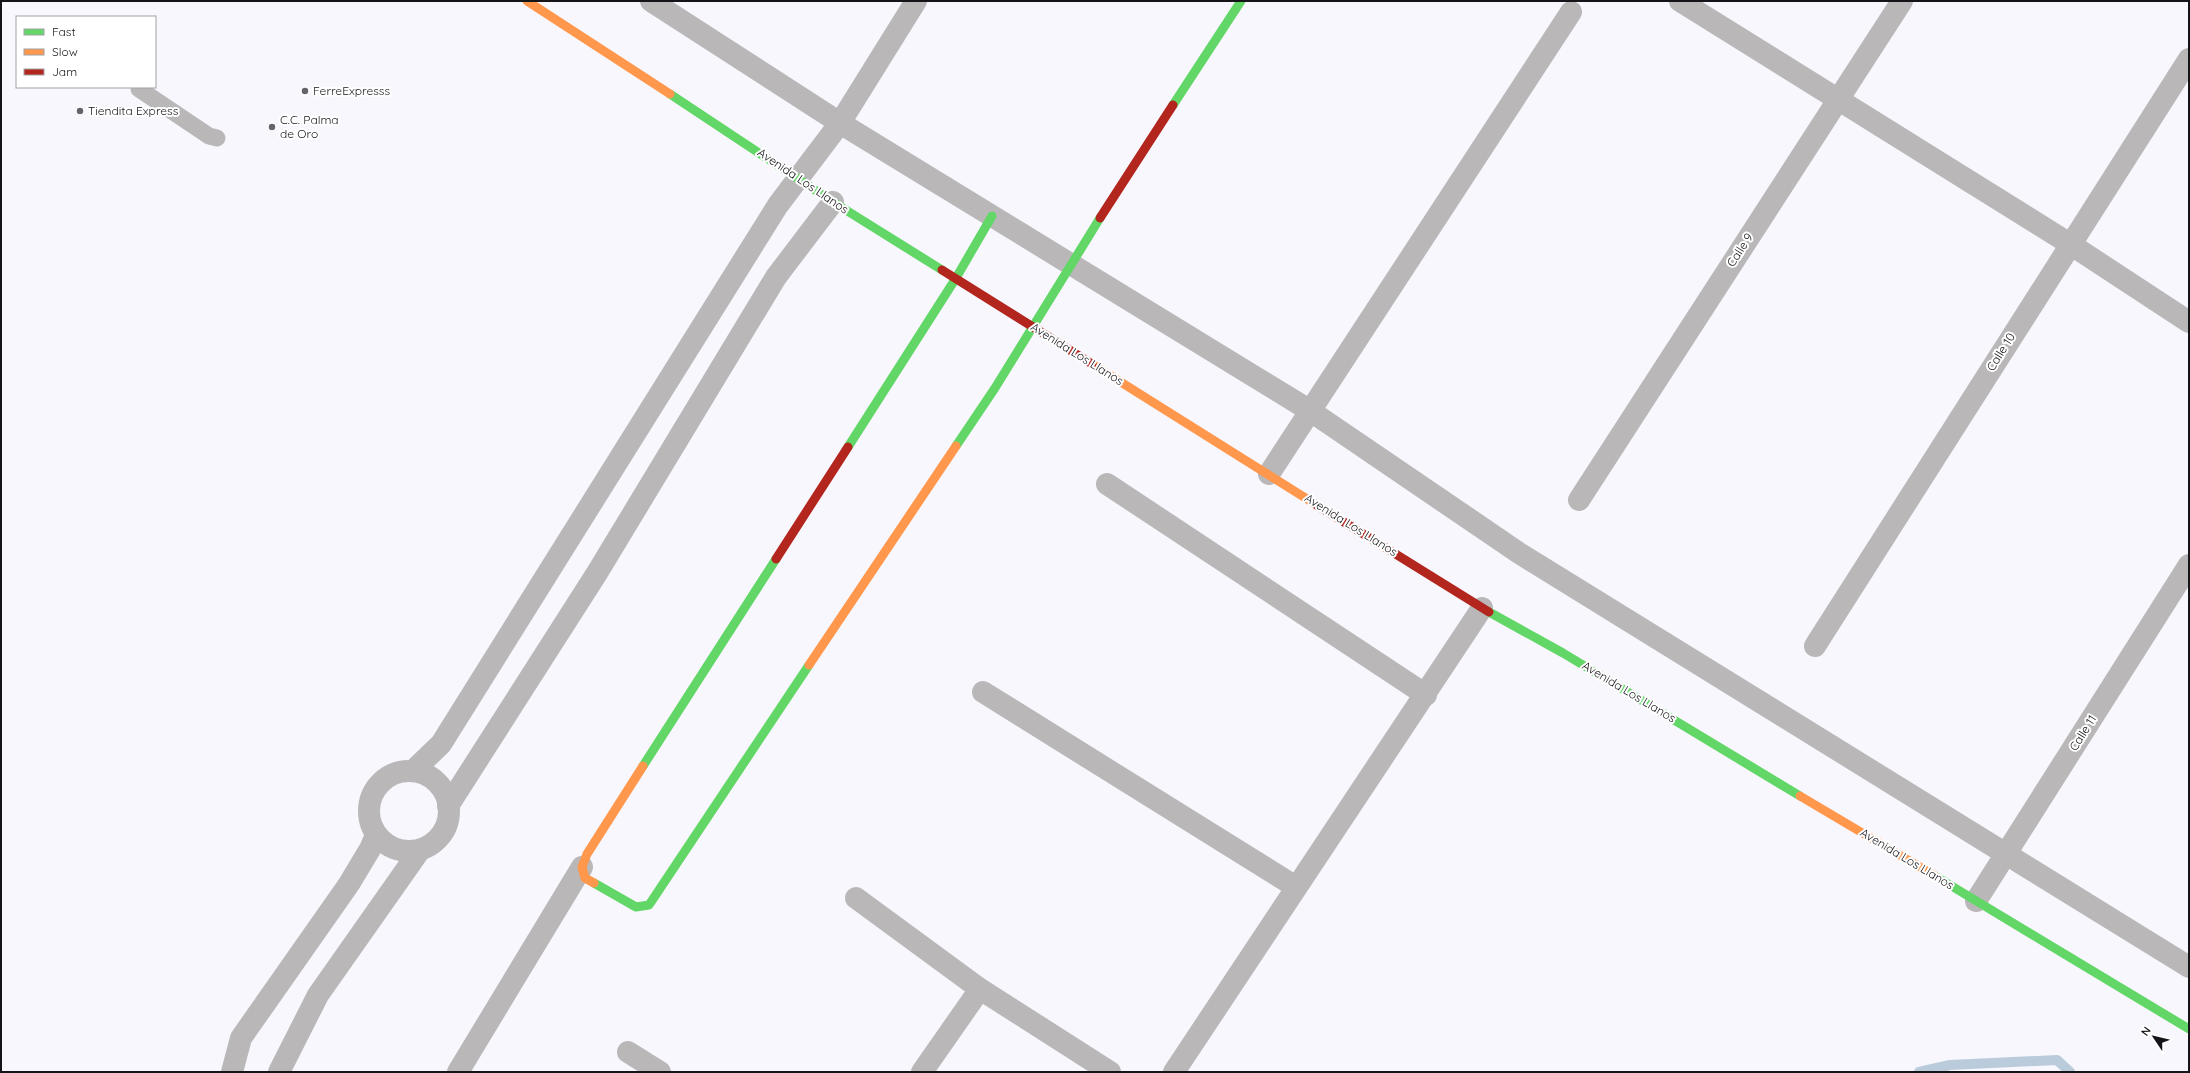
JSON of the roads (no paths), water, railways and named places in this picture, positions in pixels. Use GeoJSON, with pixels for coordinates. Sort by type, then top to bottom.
{"type":"FeatureCollection","features":[{"type":"Feature","properties":{"kind":"street","name":"Avenida Los Llanos"},"geometry":{"type":"LineString","coordinates":[[527,1],[798,177],[833,202],[1482,608],[1563,653],[2189,1029]]}},
{"type":"Feature","properties":{"kind":"street"},"geometry":{"type":"LineString","coordinates":[[651,1],[840,123],[1309,410],[1519,553],[2189,966]]}},
{"type":"Feature","properties":{"kind":"street"},"geometry":{"type":"LineString","coordinates":[[582,867],[585,878],[636,907],[649,905],[990,395],[1034,327],[1070,264],[1241,1]]}},
{"type":"Feature","properties":{"kind":"street"},"geometry":{"type":"LineString","coordinates":[[1680,1],[2070,244],[2189,322]]}},
{"type":"Feature","properties":{"kind":"street","name":"Calle 9"},"geometry":{"type":"LineString","coordinates":[[1579,500],[1902,1]]}},
{"type":"Feature","properties":{"kind":"street"},"geometry":{"type":"LineString","coordinates":[[413,771],[441,744],[774,212],[798,177],[840,123],[908,4]]}},
{"type":"Feature","properties":{"kind":"street"},"geometry":{"type":"LineString","coordinates":[[1269,474],[1309,410],[1571,12]]}},
{"type":"Feature","properties":{"kind":"street","name":"Calle 10"},"geometry":{"type":"LineString","coordinates":[[1815,646],[2189,59]]}},
{"type":"Feature","properties":{"kind":"street"},"geometry":{"type":"LineString","coordinates":[[448,806],[597,573],[776,277],[833,202]]}},
{"type":"Feature","properties":{"kind":"street"},"geometry":{"type":"LineString","coordinates":[[458,1072],[582,867],[587,854],[956,278],[992,216]]}},
{"type":"Feature","properties":{"kind":"street"},"geometry":{"type":"LineString","coordinates":[[1107,484],[1426,694]]}},
{"type":"Feature","properties":{"kind":"street","name":"Calle 11"},"geometry":{"type":"LineString","coordinates":[[1976,901],[2189,564]]}},
{"type":"Feature","properties":{"kind":"street"},"geometry":{"type":"LineString","coordinates":[[1174,1072],[1482,608]]}},
{"type":"Feature","properties":{"kind":"street"},"geometry":{"type":"LineString","coordinates":[[983,692],[1296,887]]}},
{"type":"Feature","properties":{"kind":"street"},"geometry":{"type":"LineString","coordinates":[[279,1072],[318,995],[420,850],[432,843],[442,833],[448,820],[448,806],[445,794],[437,782],[426,775],[413,771],[400,772],[388,777],[378,785],[371,797],[369,810],[370,823],[376,835],[385,844],[396,849],[408,851],[420,850]]}},
{"type":"Feature","properties":{"kind":"street"},"geometry":{"type":"LineString","coordinates":[[232,1072],[241,1038],[349,884],[370,849],[376,835]]}},
{"type":"Feature","properties":{"kind":"street"},"geometry":{"type":"LineString","coordinates":[[856,898],[980,989],[1110,1072]]}},
{"type":"Feature","properties":{"kind":"street"},"geometry":{"type":"LineString","coordinates":[[922,1072],[980,989]]}},
{"type":"Feature","properties":{"kind":"street"},"geometry":{"type":"LineString","coordinates":[[628,1052],[660,1072]]}},
{"type":"Feature","properties":{"kind":"lane"},"geometry":{"type":"LineString","coordinates":[[139,90],[209,136],[217,138]]}},
{"type":"Feature","properties":{"kind":"waterway"},"geometry":{"type":"LineString","coordinates":[[1919,1072],[1950,1065],[2057,1060],[2070,1072]]}},
{"type":"Feature","properties":{"kind":"place","name":"FerreExpresss"},"geometry":{"type":"Point","coordinates":[305,91]}},
{"type":"Feature","properties":{"kind":"place","name":"Tiendita Express"},"geometry":{"type":"Point","coordinates":[80,111]}},
{"type":"Feature","properties":{"kind":"place","name":"C.C. Palma de Oro"},"geometry":{"type":"Point","coordinates":[272,127]}}]}
